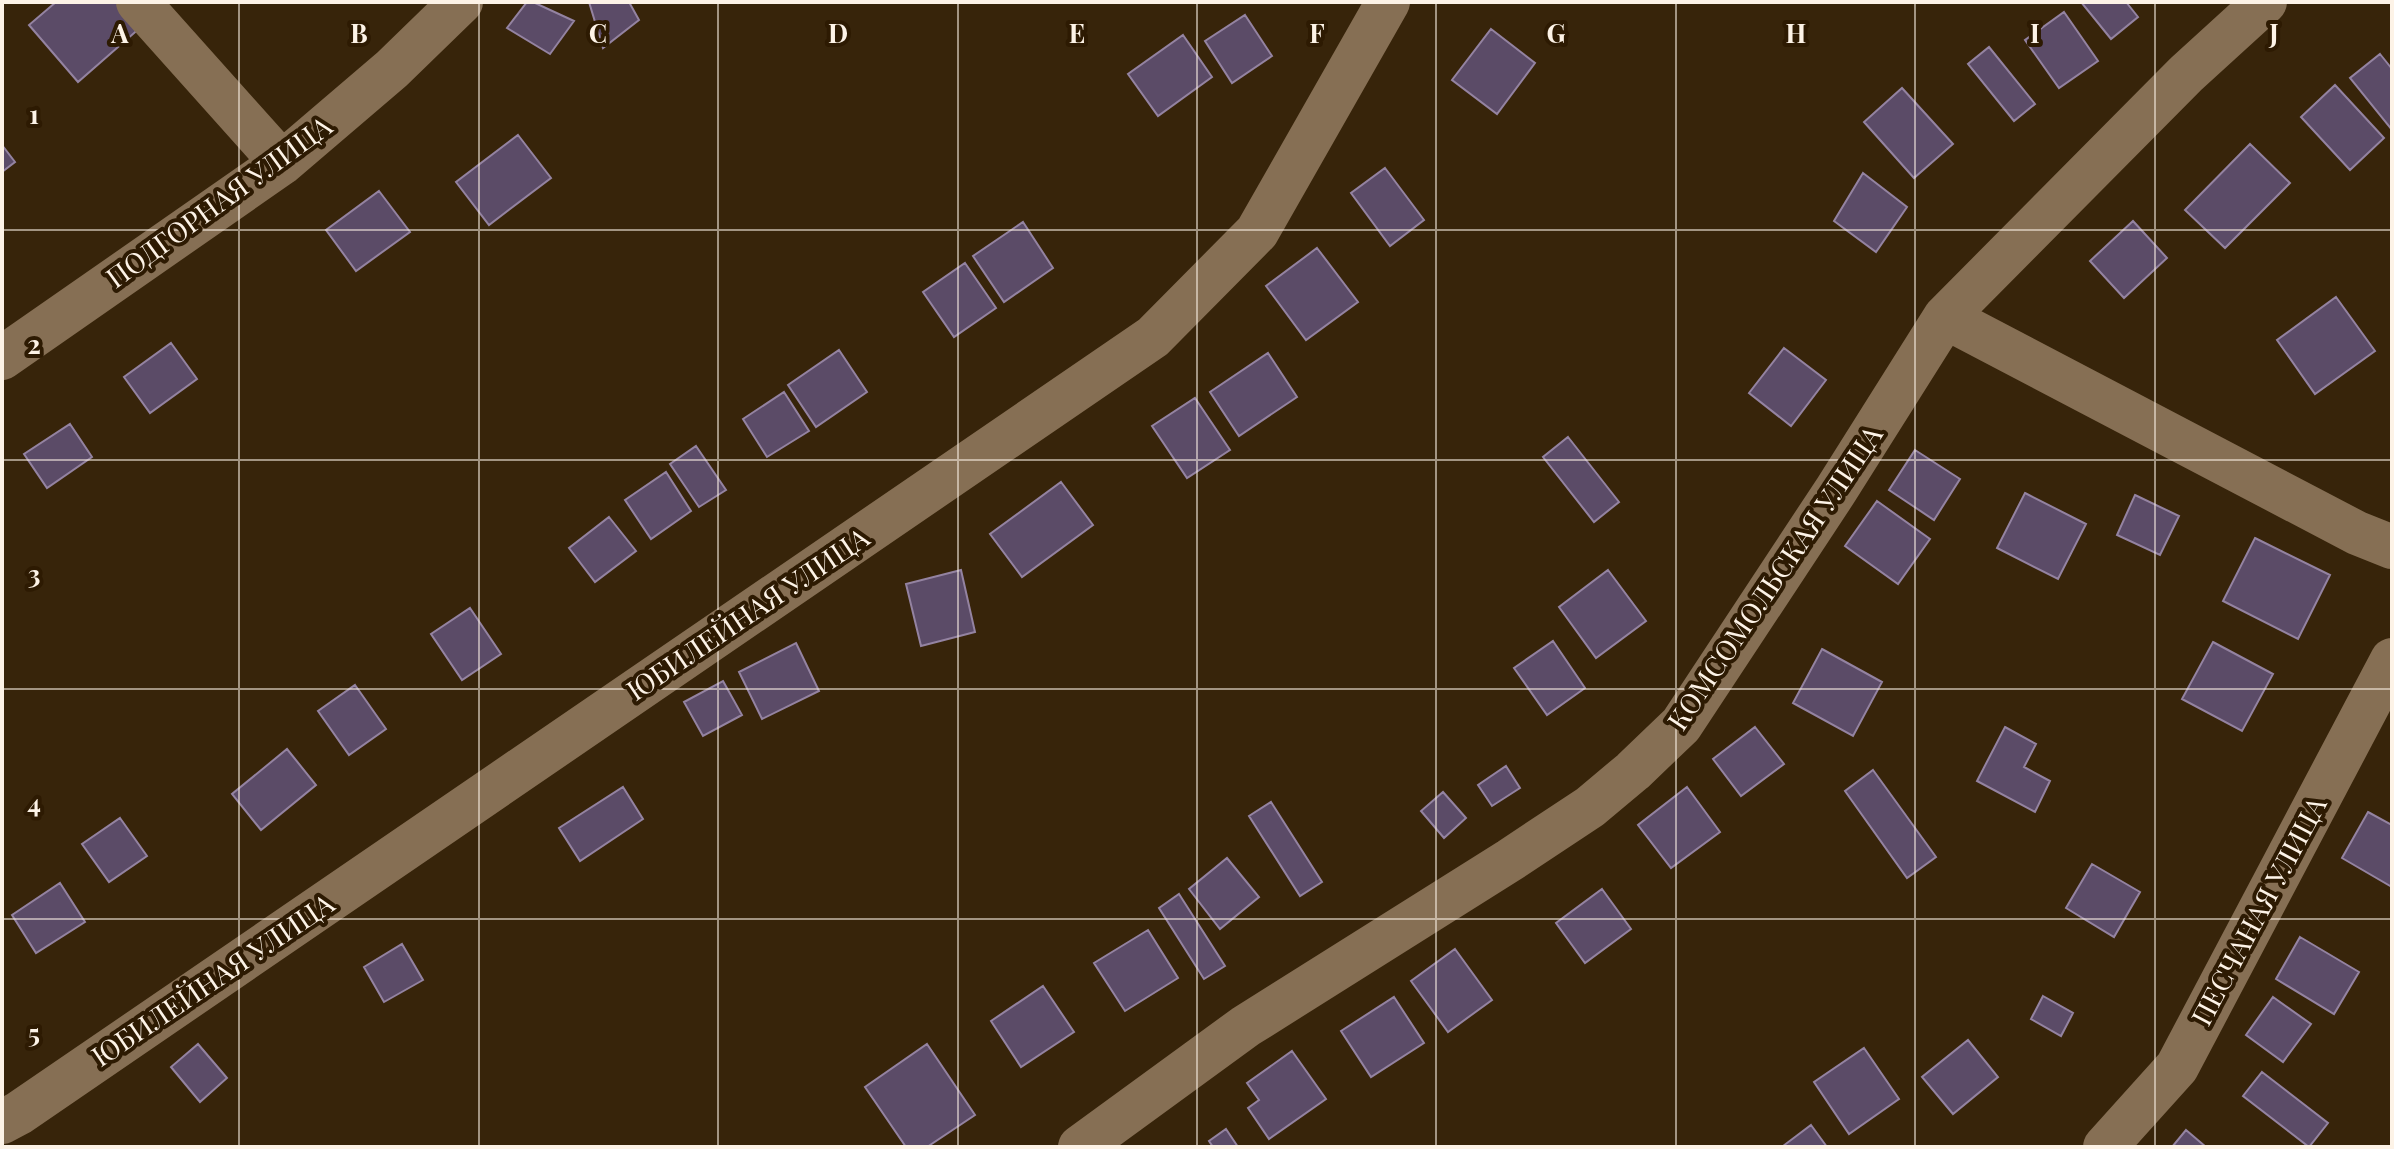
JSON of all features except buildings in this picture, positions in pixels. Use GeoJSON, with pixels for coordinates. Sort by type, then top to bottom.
{"type":"FeatureCollection","features":[{"type":"Feature","properties":{"kind":"street"},"geometry":{"type":"LineString","coordinates":[[138,2],[282,163]]}},
{"type":"Feature","properties":{"kind":"street","name":"ПОДГОРНАЯ УЛИЦА"},"geometry":{"type":"LineString","coordinates":[[2,358],[282,163],[392,69],[461,2]]}},
{"type":"Feature","properties":{"kind":"street","name":"ЮБИЛЕЙНАЯ УЛИЦА"},"geometry":{"type":"LineString","coordinates":[[2,1122],[1153,337],[1257,232],[1388,2]]}},
{"type":"Feature","properties":{"kind":"street","name":"КОМСОМОЛЬСКАЯ УЛИЦА"},"geometry":{"type":"LineString","coordinates":[[1080,1147],[1246,1026],[1590,807],[1671,735],[1681,725],[1776,583],[1945,317],[2186,74],[2265,2]]}},
{"type":"Feature","properties":{"kind":"street"},"geometry":{"type":"LineString","coordinates":[[1945,317],[2357,533],[2392,547]]}},
{"type":"Feature","properties":{"kind":"street","name":"ПЕСЧАНАЯ УЛИЦА"},"geometry":{"type":"LineString","coordinates":[[2105,1147],[2177,1067],[2392,660]]}}]}
